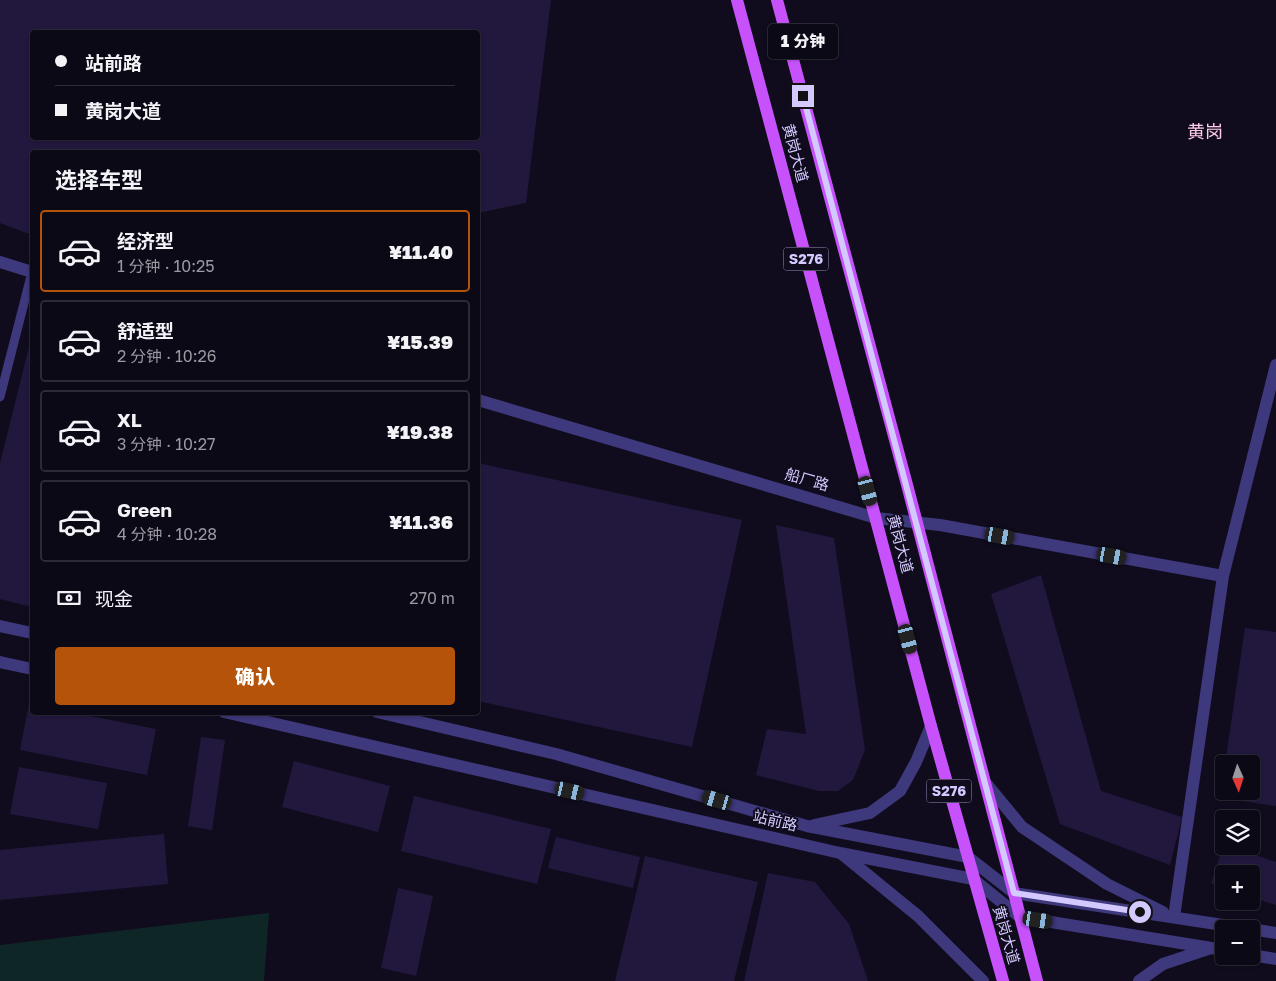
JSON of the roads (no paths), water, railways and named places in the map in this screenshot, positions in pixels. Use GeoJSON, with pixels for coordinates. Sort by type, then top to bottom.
{"type":"FeatureCollection","features":[{"type":"Feature","properties":{"kind":"main road","name":"黄岗大道"},"geometry":{"type":"LineString","coordinates":[[737,0],[931,726],[1003,981]]}},
{"type":"Feature","properties":{"kind":"main road","name":"黄岗大道"},"geometry":{"type":"LineString","coordinates":[[777,0],[1037,981]]}},
{"type":"Feature","properties":{"kind":"street"},"geometry":{"type":"LineString","coordinates":[[0,262],[30,271]]}},
{"type":"Feature","properties":{"kind":"street"},"geometry":{"type":"LineString","coordinates":[[985,782],[1022,827],[1107,884],[1174,918],[1223,576],[1276,365]]}},
{"type":"Feature","properties":{"kind":"street","name":"船厂路"},"geometry":{"type":"LineString","coordinates":[[480,401],[876,518],[916,521],[1223,576]]}},
{"type":"Feature","properties":{"kind":"street"},"geometry":{"type":"LineString","coordinates":[[0,626],[30,633]]}},
{"type":"Feature","properties":{"kind":"street"},"geometry":{"type":"LineString","coordinates":[[0,662],[30,669]]}},
{"type":"Feature","properties":{"kind":"street","name":"站前路"},"geometry":{"type":"LineString","coordinates":[[237,715],[840,853],[973,879],[1020,917],[1215,949]]}},
{"type":"Feature","properties":{"kind":"street","name":"站前路"},"geometry":{"type":"LineString","coordinates":[[390,715],[556,754],[807,826],[968,857],[1014,893],[1215,924]]}},
{"type":"Feature","properties":{"kind":"street"},"geometry":{"type":"LineString","coordinates":[[807,826],[870,813],[900,791],[916,762],[931,726]]}},
{"type":"Feature","properties":{"kind":"street"},"geometry":{"type":"LineString","coordinates":[[840,853],[918,916],[983,981]]}},
{"type":"Feature","properties":{"kind":"street","name":"站前路"},"geometry":{"type":"LineString","coordinates":[[1260,931],[1276,933]]}},
{"type":"Feature","properties":{"kind":"street"},"geometry":{"type":"LineString","coordinates":[[1139,981],[1163,964],[1215,950]]}},
{"type":"Feature","properties":{"kind":"street"},"geometry":{"type":"LineString","coordinates":[[1260,956],[1276,959]]}},
{"type":"Feature","properties":{"kind":"lane"},"geometry":{"type":"LineString","coordinates":[[0,397],[30,280]]}},
{"type":"Feature","properties":{"kind":"district","name":"黄岗"},"geometry":{"type":"Point","coordinates":[1205,132]}}]}
